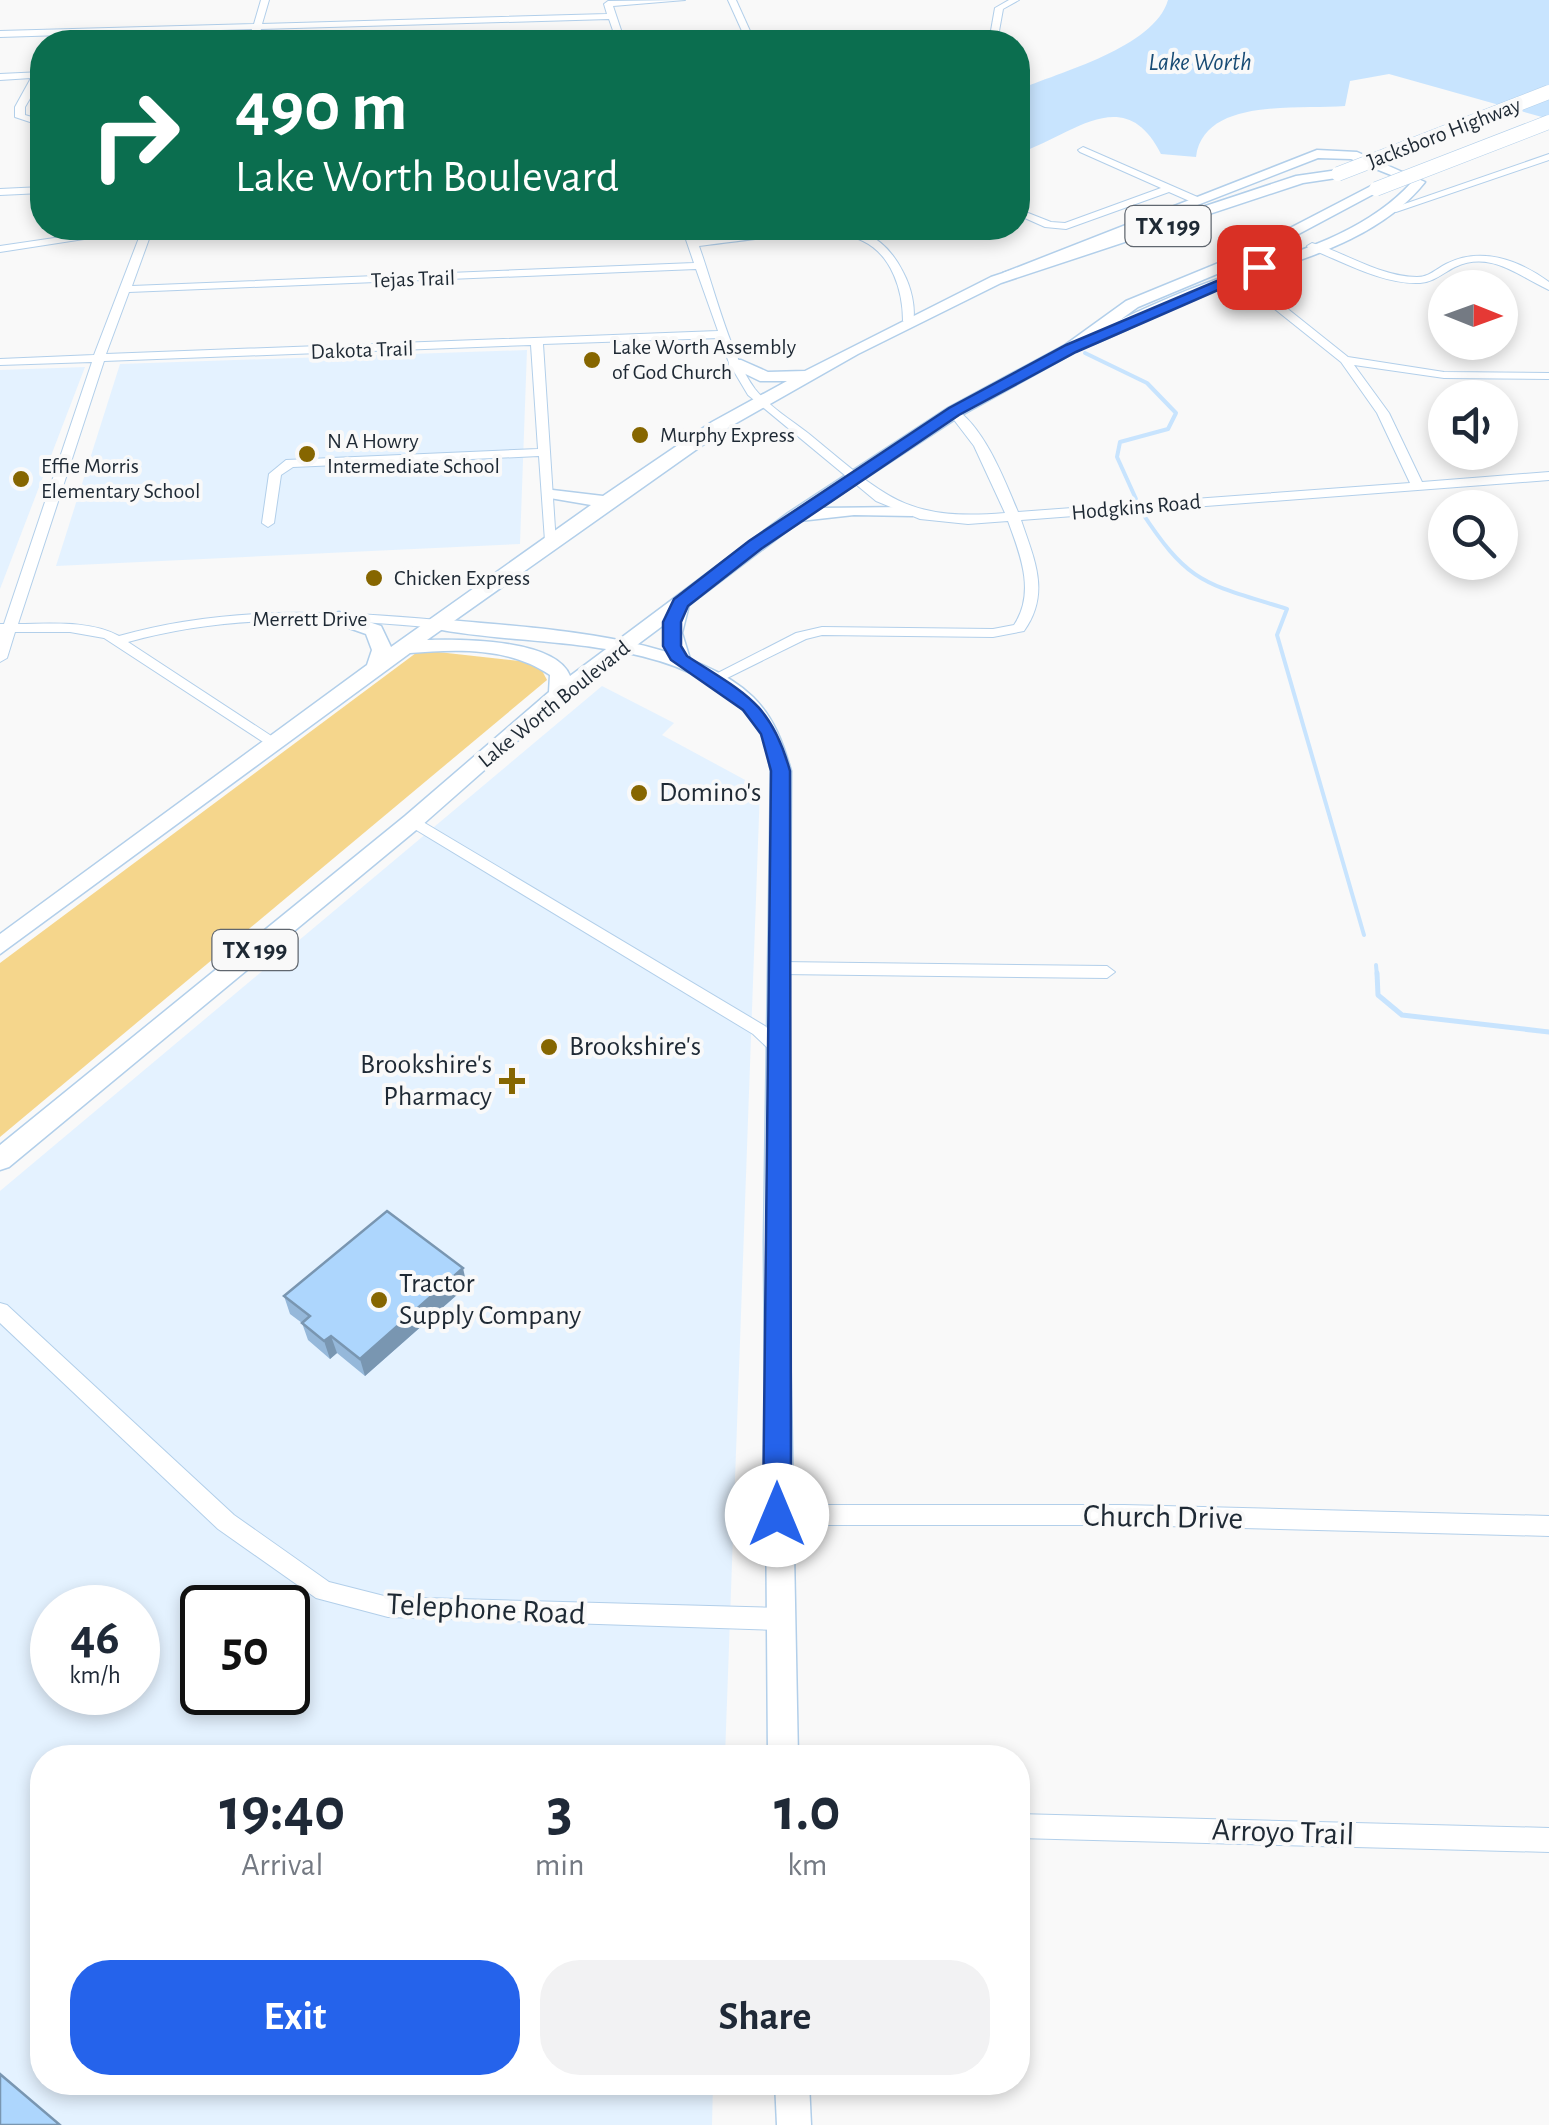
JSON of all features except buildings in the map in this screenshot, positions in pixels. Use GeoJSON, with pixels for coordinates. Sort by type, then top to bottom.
{"type":"FeatureCollection","features":[{"type":"Feature","properties":{"kind":"highway","name":"Jacksboro Highway"},"geometry":{"type":"LineString","coordinates":[[996,280],[1301,179],[1338,174],[1549,92]]}},
{"type":"Feature","properties":{"kind":"highway","name":"Jacksboro Highway"},"geometry":{"type":"LineString","coordinates":[[1071,348],[1132,304],[1243,258],[1376,189],[1549,122]]}},
{"type":"Feature","properties":{"kind":"highway","name":"TX 199"},"geometry":{"type":"LineString","coordinates":[[0,946],[605,502],[760,402],[909,321],[996,280]]}},
{"type":"Feature","properties":{"kind":"highway"},"geometry":{"type":"LineString","coordinates":[[910,298],[949,302]]}},
{"type":"Feature","properties":{"kind":"highway","name":"Lake Worth Boulevard"},"geometry":{"type":"LineString","coordinates":[[0,1160],[412,822],[558,694],[850,478],[954,412],[1071,348]]}},
{"type":"Feature","properties":{"kind":"highway"},"geometry":{"type":"LineString","coordinates":[[735,364],[766,376],[812,373]]}},
{"type":"Feature","properties":{"kind":"highway"},"geometry":{"type":"LineString","coordinates":[[550,493],[605,502]]}},
{"type":"Feature","properties":{"kind":"highway"},"geometry":{"type":"LineString","coordinates":[[794,517],[854,510],[906,512]]}},
{"type":"Feature","properties":{"kind":"highway"},"geometry":{"type":"LineString","coordinates":[[680,603],[672,633],[680,660]]}},
{"type":"Feature","properties":{"kind":"highway"},"geometry":{"type":"LineString","coordinates":[[339,618],[374,630],[382,650],[377,666]]}},
{"type":"Feature","properties":{"kind":"highway"},"geometry":{"type":"LineString","coordinates":[[404,647],[450,644],[547,662],[560,673],[558,694]]}},
{"type":"Feature","properties":{"kind":"main road","name":"TX 199"},"geometry":{"type":"LineString","coordinates":[[996,280],[1317,154],[1353,155],[1419,182]]}},
{"type":"Feature","properties":{"kind":"main road","name":"Lake Worth Boulevard"},"geometry":{"type":"LineString","coordinates":[[1071,348],[1392,210],[1419,182]]}},
{"type":"Feature","properties":{"kind":"main road","name":"Merrett Drive"},"geometry":{"type":"LineString","coordinates":[[438,624],[624,648],[680,660],[750,706],[770,733],[780,771],[777,1515],[782,1745]]}},
{"type":"Feature","properties":{"kind":"main road"},"geometry":{"type":"LineString","coordinates":[[793,2095],[794,2125]]}},
{"type":"Feature","properties":{"kind":"street"},"geometry":{"type":"LineString","coordinates":[[257,30],[265,0]]}},
{"type":"Feature","properties":{"kind":"street"},"geometry":{"type":"LineString","coordinates":[[617,30],[608,2],[681,0]]}},
{"type":"Feature","properties":{"kind":"street"},"geometry":{"type":"LineString","coordinates":[[732,0],[746,30]]}},
{"type":"Feature","properties":{"kind":"street"},"geometry":{"type":"LineString","coordinates":[[995,30],[999,8],[1015,0]]}},
{"type":"Feature","properties":{"kind":"street"},"geometry":{"type":"LineString","coordinates":[[129,30],[612,16]]}},
{"type":"Feature","properties":{"kind":"street"},"geometry":{"type":"LineString","coordinates":[[0,34],[30,33]]}},
{"type":"Feature","properties":{"kind":"street"},"geometry":{"type":"LineString","coordinates":[[0,77],[30,76]]}},
{"type":"Feature","properties":{"kind":"street"},"geometry":{"type":"LineString","coordinates":[[30,92],[20,107],[20,116],[30,119]]}},
{"type":"Feature","properties":{"kind":"street"},"geometry":{"type":"LineString","coordinates":[[1083,150],[1198,200]]}},
{"type":"Feature","properties":{"kind":"street"},"geometry":{"type":"LineString","coordinates":[[1392,210],[1549,157]]}},
{"type":"Feature","properties":{"kind":"street"},"geometry":{"type":"LineString","coordinates":[[1532,162],[1549,169]]}},
{"type":"Feature","properties":{"kind":"street"},"geometry":{"type":"LineString","coordinates":[[1419,182],[1440,188],[1459,186]]}},
{"type":"Feature","properties":{"kind":"street"},"geometry":{"type":"LineString","coordinates":[[1030,217],[1049,226],[1066,226],[1168,189]]}},
{"type":"Feature","properties":{"kind":"street"},"geometry":{"type":"LineString","coordinates":[[0,192],[30,191]]}},
{"type":"Feature","properties":{"kind":"street"},"geometry":{"type":"LineString","coordinates":[[0,249],[60,240]]}},
{"type":"Feature","properties":{"kind":"street"},"geometry":{"type":"LineString","coordinates":[[0,658],[5,628],[144,240]]}},
{"type":"Feature","properties":{"kind":"street","name":"Hodgkins Road"},"geometry":{"type":"LineString","coordinates":[[691,240],[735,364],[760,402],[850,478],[906,512],[955,520],[1011,518],[1549,477]]}},
{"type":"Feature","properties":{"kind":"street"},"geometry":{"type":"LineString","coordinates":[[692,244],[731,240]]}},
{"type":"Feature","properties":{"kind":"street"},"geometry":{"type":"LineString","coordinates":[[868,240],[882,249],[910,298],[909,321]]}},
{"type":"Feature","properties":{"kind":"street"},"geometry":{"type":"LineString","coordinates":[[1312,246],[1416,280],[1436,277],[1461,260],[1479,258],[1524,268],[1549,287]]}},
{"type":"Feature","properties":{"kind":"street","name":"Tejas Trail"},"geometry":{"type":"LineString","coordinates":[[126,289],[699,266]]}},
{"type":"Feature","properties":{"kind":"street"},"geometry":{"type":"LineString","coordinates":[[1232,278],[1266,296],[1346,360],[1383,413],[1418,486]]}},
{"type":"Feature","properties":{"kind":"street","name":"Dakota Trail"},"geometry":{"type":"LineString","coordinates":[[0,362],[724,334]]}},
{"type":"Feature","properties":{"kind":"street"},"geometry":{"type":"LineString","coordinates":[[538,344],[551,541]]}},
{"type":"Feature","properties":{"kind":"street"},"geometry":{"type":"LineString","coordinates":[[1346,360],[1444,374],[1549,376]]}},
{"type":"Feature","properties":{"kind":"street"},"geometry":{"type":"LineString","coordinates":[[715,680],[801,636],[822,630],[993,633],[1019,628],[1031,612],[1033,586],[1011,518],[967,424],[954,412]]}},
{"type":"Feature","properties":{"kind":"street"},"geometry":{"type":"LineString","coordinates":[[268,523],[274,474],[290,463],[546,452]]}},
{"type":"Feature","properties":{"kind":"street","name":"Merrett Drive"},"geometry":{"type":"LineString","coordinates":[[5,628],[90,630],[116,640],[186,620],[339,618],[438,624]]}},
{"type":"Feature","properties":{"kind":"street"},"geometry":{"type":"LineString","coordinates":[[116,640],[274,744]]}},
{"type":"Feature","properties":{"kind":"street"},"geometry":{"type":"LineString","coordinates":[[412,822],[759,1030],[779,1048]]}},
{"type":"Feature","properties":{"kind":"street"},"geometry":{"type":"LineString","coordinates":[[781,968],[1107,972]]}},
{"type":"Feature","properties":{"kind":"street","name":"Telephone Road"},"geometry":{"type":"LineString","coordinates":[[0,1311],[226,1522],[324,1591],[388,1607],[778,1620]]}},
{"type":"Feature","properties":{"kind":"street","name":"Church Drive"},"geometry":{"type":"LineString","coordinates":[[777,1515],[1124,1515],[1549,1526]]}},
{"type":"Feature","properties":{"kind":"street","name":"Arroyo Trail"},"geometry":{"type":"LineString","coordinates":[[1030,1826],[1549,1840]]}},
{"type":"Feature","properties":{"kind":"shaded area","name":"N A Howry Intermediate School"},"geometry":{"type":"Polygon","coordinates":[[[527,350],[520,544],[56,566],[120,364],[527,350]]]}},
{"type":"Feature","properties":{"kind":"shaded area","name":"Effie Morris Elementary School"},"geometry":{"type":"Polygon","coordinates":[[[85,367],[0,589],[0,370],[85,367]]]}},
{"type":"Feature","properties":{"kind":"shaded area"},"geometry":{"type":"Polygon","coordinates":[[[420,650],[538,663],[547,680],[0,1137],[0,963],[420,650]]]}},
{"type":"Feature","properties":{"kind":"shaded area"},"geometry":{"type":"Polygon","coordinates":[[[602,686],[674,723],[662,735],[760,788],[725,1745],[30,1745],[30,2095],[713,2095],[712,2125],[0,2125],[0,1191],[602,686]]]}},
{"type":"Feature","properties":{"kind":"water","name":"Lake Worth"},"geometry":{"type":"Polygon","coordinates":[[[1168,0],[1549,0],[1549,119],[1389,74],[1350,81],[1345,106],[1256,110],[1234,116],[1216,124],[1203,138],[1196,157],[1161,154],[1146,132],[1130,120],[1113,117],[1077,127],[1030,148],[1030,85],[1125,45],[1159,17],[1168,0]]]}},
{"type":"Feature","properties":{"kind":"waterway"},"geometry":{"type":"LineString","coordinates":[[1085,353],[1147,383],[1176,413],[1168,429],[1120,442],[1117,457],[1136,499]]}},
{"type":"Feature","properties":{"kind":"waterway"},"geometry":{"type":"LineString","coordinates":[[1141,511],[1187,568],[1218,586],[1287,609],[1277,635],[1364,935]]}},
{"type":"Feature","properties":{"kind":"waterway"},"geometry":{"type":"LineString","coordinates":[[1376,965],[1377,976]]}},
{"type":"Feature","properties":{"kind":"waterway"},"geometry":{"type":"LineString","coordinates":[[1377,973],[1378,995],[1402,1015],[1549,1032]]}},
{"type":"Feature","properties":{"kind":"place","name":"Lake Worth Assembly of God Church"},"geometry":{"type":"Point","coordinates":[592,360]}},
{"type":"Feature","properties":{"kind":"place","name":"Murphy Express"},"geometry":{"type":"Point","coordinates":[640,435]}},
{"type":"Feature","properties":{"kind":"place","name":"N A Howry Intermediate School"},"geometry":{"type":"Point","coordinates":[307,454]}},
{"type":"Feature","properties":{"kind":"place","name":"Effie Morris Elementary School"},"geometry":{"type":"Point","coordinates":[21,479]}},
{"type":"Feature","properties":{"kind":"place","name":"Chicken Express"},"geometry":{"type":"Point","coordinates":[374,578]}},
{"type":"Feature","properties":{"kind":"place","name":"Domino's"},"geometry":{"type":"Point","coordinates":[639,793]}},
{"type":"Feature","properties":{"kind":"place","name":"Brookshire's"},"geometry":{"type":"Point","coordinates":[549,1047]}},
{"type":"Feature","properties":{"kind":"place","name":"Brookshire's Pharmacy"},"geometry":{"type":"Point","coordinates":[512,1081]}},
{"type":"Feature","properties":{"kind":"place","name":"Tractor Supply Company"},"geometry":{"type":"Point","coordinates":[379,1300]}},
{"type":"Feature","properties":{"kind":"route"},"geometry":{"type":"LineString","coordinates":[[777,1515],[780,771],[770,733],[750,706],[680,660],[672,646],[672,622],[680,603],[755,545],[954,412],[1071,348],[1259,267]]}}]}
